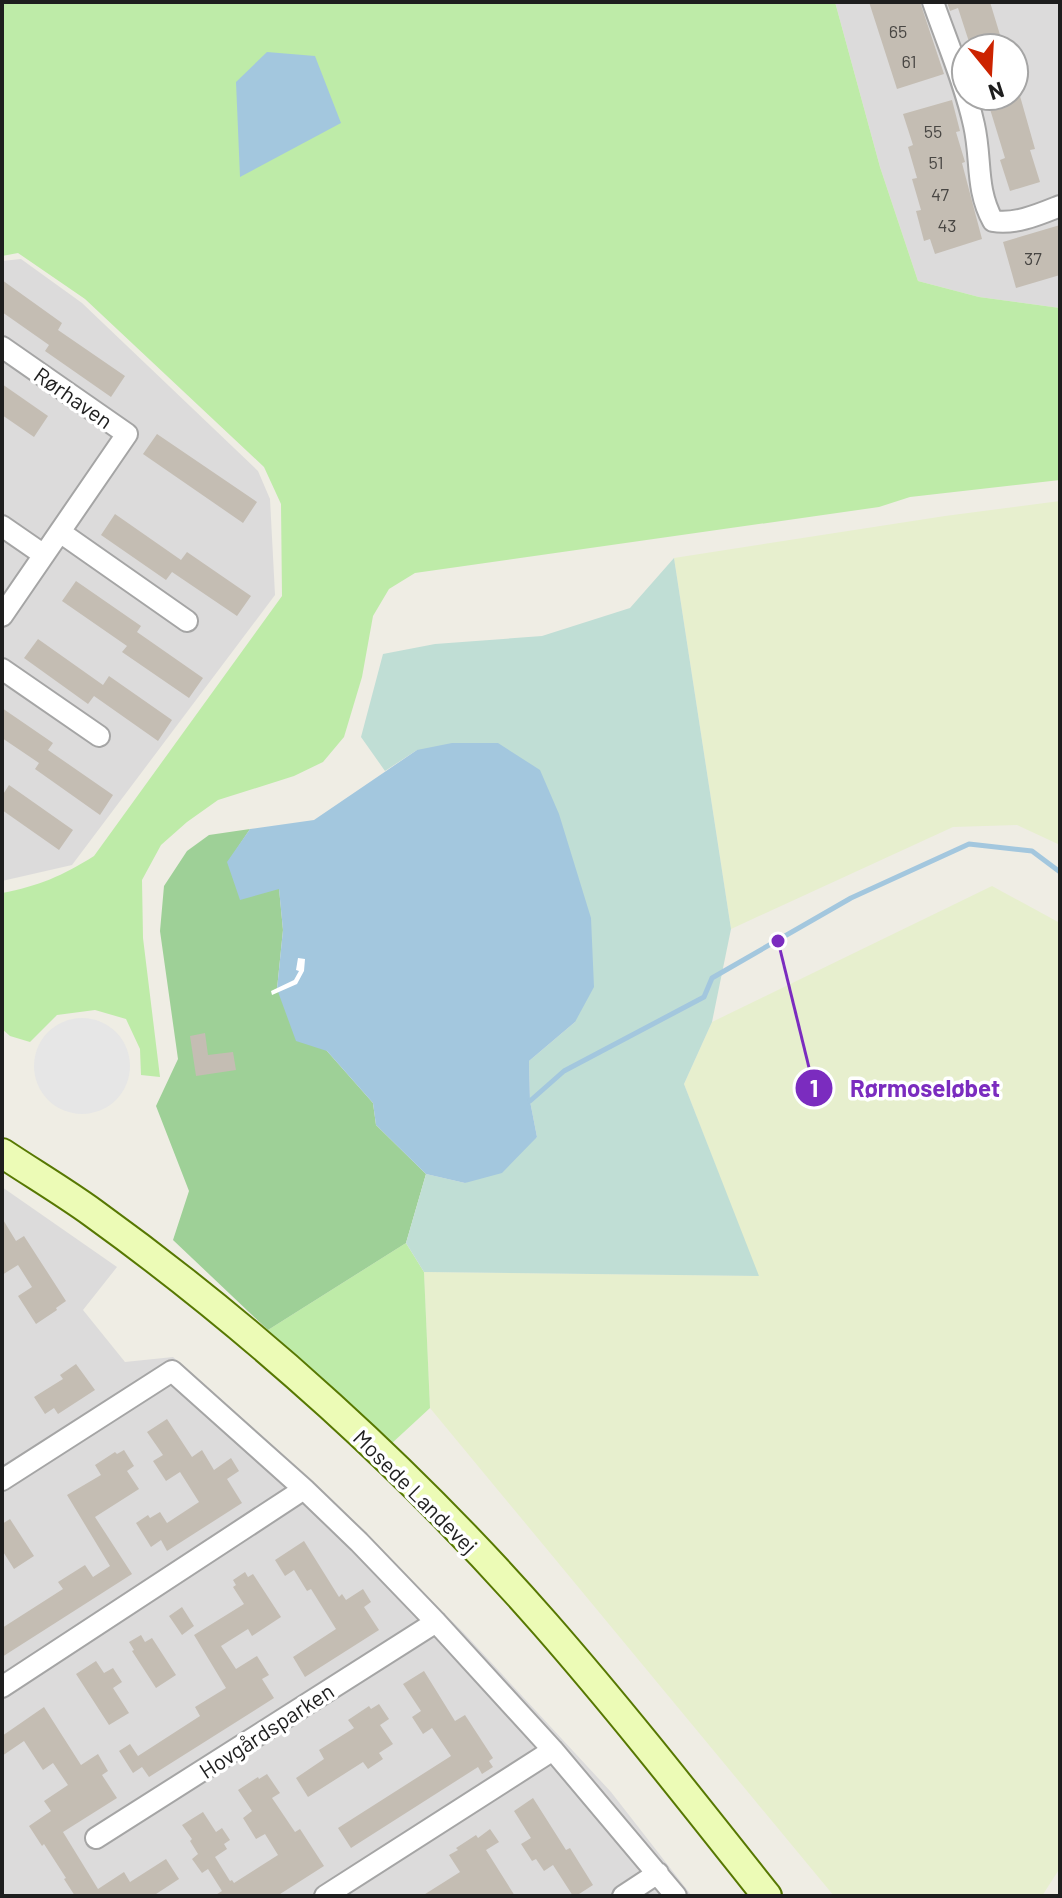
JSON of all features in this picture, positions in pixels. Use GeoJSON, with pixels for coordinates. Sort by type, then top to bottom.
{"type":"FeatureCollection","features":[{"type":"Feature","properties":{"kind":"main road","name":"Mosede Landevej"},"geometry":{"type":"LineString","coordinates":[[2,1153],[92,1212],[189,1287],[283,1365],[373,1447],[460,1533],[543,1622],[623,1715],[767,1896]]}},
{"type":"Feature","properties":{"kind":"street"},"geometry":{"type":"LineString","coordinates":[[933,2],[974,126],[981,194],[993,221],[1003,223],[1039,215],[1060,206]]}},
{"type":"Feature","properties":{"kind":"street","name":"Rørhaven"},"geometry":{"type":"LineString","coordinates":[[2,347],[127,434],[2,616]]}},
{"type":"Feature","properties":{"kind":"street"},"geometry":{"type":"LineString","coordinates":[[2,526],[44,555]]}},
{"type":"Feature","properties":{"kind":"street"},"geometry":{"type":"LineString","coordinates":[[60,532],[187,621]]}},
{"type":"Feature","properties":{"kind":"street"},"geometry":{"type":"LineString","coordinates":[[2,669],[99,736]]}},
{"type":"Feature","properties":{"kind":"street"},"geometry":{"type":"LineString","coordinates":[[2,1480],[172,1371],[304,1489],[436,1622],[553,1750],[676,1896]]}},
{"type":"Feature","properties":{"kind":"street"},"geometry":{"type":"LineString","coordinates":[[2,1687],[304,1489]]}},
{"type":"Feature","properties":{"kind":"street","name":"Hovgårdsparken"},"geometry":{"type":"LineString","coordinates":[[96,1838],[436,1622]]}},
{"type":"Feature","properties":{"kind":"street"},"geometry":{"type":"LineString","coordinates":[[325,1896],[553,1750]]}},
{"type":"Feature","properties":{"kind":"street"},"geometry":{"type":"LineString","coordinates":[[623,1896],[658,1873]]}},
{"type":"Feature","properties":{"kind":"shaded area"},"geometry":{"type":"Polygon","coordinates":[[[835,2],[1060,2],[1060,308],[979,297],[918,281],[880,167],[835,2]]]}},
{"type":"Feature","properties":{"kind":"shaded area"},"geometry":{"type":"Polygon","coordinates":[[[267,52],[315,56],[341,123],[240,177],[236,82],[267,52]]]}},
{"type":"Feature","properties":{"kind":"shaded area"},"geometry":{"type":"Polygon","coordinates":[[[21,259],[82,303],[258,471],[270,499],[275,595],[72,865],[2,881],[2,261],[21,259]]]}},
{"type":"Feature","properties":{"kind":"shaded area"},"geometry":{"type":"Polygon","coordinates":[[[674,558],[731,929],[712,1022],[684,1084],[759,1276],[424,1272],[406,1243],[426,1174],[465,1183],[537,1137],[530,1101],[529,1061],[575,1022],[417,750],[385,771],[361,737],[383,654],[435,644],[542,636],[630,608],[674,558]]]}},
{"type":"Feature","properties":{"kind":"shaded area"},"geometry":{"type":"Polygon","coordinates":[[[452,743],[498,743],[540,770],[559,814],[591,918],[594,987],[575,1022],[529,1061],[530,1101],[537,1137],[502,1173],[465,1183],[426,1174],[376,1125],[373,1103],[327,1051],[296,1041],[277,989],[283,930],[279,889],[240,900],[227,862],[250,829],[314,820],[417,750],[452,743]]]}},
{"type":"Feature","properties":{"kind":"shaded area"},"geometry":{"type":"Polygon","coordinates":[[[82,1018],[100,1021],[116,1032],[127,1048],[130,1066],[127,1084],[116,1100],[100,1111],[82,1114],[64,1111],[48,1100],[37,1084],[34,1066],[37,1048],[48,1032],[64,1021],[82,1018]]]}},
{"type":"Feature","properties":{"kind":"shaded area"},"geometry":{"type":"Polygon","coordinates":[[[2,1187],[117,1267],[83,1310],[125,1362],[173,1357],[319,1489],[463,1632],[611,1792],[692,1896],[2,1896],[2,1187]]]}},
{"type":"Feature","properties":{"kind":"green space"},"geometry":{"type":"Polygon","coordinates":[[[2,2],[835,2],[880,167],[918,281],[979,297],[1060,308],[1060,480],[910,497],[879,507],[415,573],[389,589],[373,616],[362,677],[344,737],[323,762],[294,776],[218,800],[161,845],[142,880],[143,938],[160,1077],[141,1075],[140,1049],[126,1019],[95,1010],[57,1015],[30,1042],[10,1036],[2,1029],[2,893],[50,879],[94,856],[282,596],[281,504],[264,467],[85,299],[18,253],[2,256],[2,2]]]}},
{"type":"Feature","properties":{"kind":"green space"},"geometry":{"type":"Polygon","coordinates":[[[1060,501],[1060,845],[1017,825],[953,827],[731,929],[674,558],[1060,501]]]}},
{"type":"Feature","properties":{"kind":"green space"},"geometry":{"type":"Polygon","coordinates":[[[250,829],[228,862],[279,888],[283,930],[277,989],[373,1103],[376,1125],[426,1174],[406,1243],[268,1330],[173,1240],[189,1191],[156,1106],[178,1059],[160,931],[164,886],[187,851],[209,835],[250,829]]]}},
{"type":"Feature","properties":{"kind":"green space"},"geometry":{"type":"Polygon","coordinates":[[[992,886],[1060,923],[1060,1868],[1042,1896],[834,1896],[430,1408],[424,1272],[758,1276],[684,1084],[712,1022],[992,886]]]}},
{"type":"Feature","properties":{"kind":"green space"},"geometry":{"type":"Polygon","coordinates":[[[406,1243],[424,1272],[430,1408],[391,1444],[268,1330],[406,1243]]]}},
{"type":"Feature","properties":{"kind":"pier"},"geometry":{"type":"Polygon","coordinates":[[[298,958],[305,959],[304,971],[297,984],[272,995],[271,991],[294,980],[299,971],[296,970],[298,958]]]}},
{"type":"Feature","properties":{"kind":"building"},"geometry":{"type":"Polygon","coordinates":[[[869,2],[920,2],[944,74],[897,89],[869,2]]]}},
{"type":"Feature","properties":{"kind":"building"},"geometry":{"type":"Polygon","coordinates":[[[947,2],[990,2],[999,32],[966,32],[958,8],[950,11],[947,2]]]}},
{"type":"Feature","properties":{"kind":"building"},"geometry":{"type":"Polygon","coordinates":[[[950,101],[950,112],[955,112],[960,131],[956,132],[965,162],[962,163],[982,239],[935,254],[930,239],[924,241],[916,211],[921,210],[912,179],[917,178],[908,147],[913,145],[903,114],[950,101]]]}},
{"type":"Feature","properties":{"kind":"building"},"geometry":{"type":"Polygon","coordinates":[[[991,112],[1025,112],[1035,149],[1030,150],[1040,182],[1010,191],[1000,160],[1005,158],[991,112]]]}},
{"type":"Feature","properties":{"kind":"building"},"geometry":{"type":"Polygon","coordinates":[[[1060,225],[1060,275],[1016,288],[1003,242],[1060,225]]]}},
{"type":"Feature","properties":{"kind":"building"},"geometry":{"type":"Polygon","coordinates":[[[2,280],[62,323],[58,330],[125,376],[111,397],[45,351],[49,345],[2,312],[2,280]]]}},
{"type":"Feature","properties":{"kind":"building"},"geometry":{"type":"Polygon","coordinates":[[[2,384],[48,416],[34,437],[2,415],[2,384]]]}},
{"type":"Feature","properties":{"kind":"building"},"geometry":{"type":"Polygon","coordinates":[[[157,434],[257,502],[243,523],[143,454],[157,434]]]}},
{"type":"Feature","properties":{"kind":"building"},"geometry":{"type":"Polygon","coordinates":[[[115,514],[181,560],[187,552],[251,596],[237,616],[172,572],[166,580],[101,535],[115,514]]]}},
{"type":"Feature","properties":{"kind":"building"},"geometry":{"type":"Polygon","coordinates":[[[76,581],[141,626],[137,632],[203,678],[189,698],[122,652],[127,646],[62,601],[76,581]]]}},
{"type":"Feature","properties":{"kind":"building"},"geometry":{"type":"Polygon","coordinates":[[[38,639],[103,685],[109,676],[172,720],[158,741],[94,696],[88,704],[24,658],[38,639]]]}},
{"type":"Feature","properties":{"kind":"building"},"geometry":{"type":"Polygon","coordinates":[[[2,708],[53,743],[48,750],[113,795],[100,815],[35,769],[39,763],[2,738],[2,708]]]}},
{"type":"Feature","properties":{"kind":"building"},"geometry":{"type":"Polygon","coordinates":[[[9,785],[73,830],[59,850],[2,810],[2,796],[9,785]]]}},
{"type":"Feature","properties":{"kind":"building"},"geometry":{"type":"Polygon","coordinates":[[[205,1033],[208,1055],[233,1052],[236,1070],[196,1076],[190,1036],[205,1033]]]}},
{"type":"Feature","properties":{"kind":"building"},"geometry":{"type":"Polygon","coordinates":[[[2,1218],[16,1241],[24,1236],[66,1301],[36,1324],[18,1296],[32,1287],[18,1265],[2,1275],[2,1218]]]}},
{"type":"Feature","properties":{"kind":"building"},"geometry":{"type":"Polygon","coordinates":[[[76,1364],[95,1390],[58,1414],[54,1408],[45,1414],[34,1397],[63,1379],[60,1375],[76,1364]]]}},
{"type":"Feature","properties":{"kind":"building"},"geometry":{"type":"Polygon","coordinates":[[[167,1419],[192,1457],[202,1450],[214,1470],[231,1458],[239,1471],[227,1479],[242,1503],[167,1551],[161,1540],[151,1547],[136,1523],[160,1512],[167,1523],[199,1502],[180,1472],[166,1481],[153,1461],[163,1455],[147,1432],[167,1419]]]}},
{"type":"Feature","properties":{"kind":"building"},"geometry":{"type":"Polygon","coordinates":[[[124,1450],[134,1466],[127,1471],[139,1489],[95,1517],[132,1574],[2,1657],[2,1628],[63,1589],[58,1582],[85,1565],[93,1577],[110,1566],[67,1495],[101,1475],[95,1465],[124,1450]]]}},
{"type":"Feature","properties":{"kind":"building"},"geometry":{"type":"Polygon","coordinates":[[[10,1519],[34,1556],[14,1569],[2,1550],[2,1524],[10,1519]]]}},
{"type":"Feature","properties":{"kind":"building"},"geometry":{"type":"Polygon","coordinates":[[[304,1541],[339,1597],[342,1594],[346,1600],[363,1589],[371,1602],[364,1607],[379,1630],[305,1677],[293,1657],[336,1629],[311,1589],[307,1591],[294,1570],[285,1576],[275,1560],[304,1541]]]}},
{"type":"Feature","properties":{"kind":"building"},"geometry":{"type":"Polygon","coordinates":[[[245,1572],[248,1577],[253,1574],[281,1617],[252,1636],[248,1629],[221,1646],[236,1669],[257,1656],[269,1675],[262,1679],[274,1698],[149,1777],[142,1767],[133,1773],[119,1751],[130,1744],[138,1756],[200,1716],[195,1707],[226,1688],[194,1635],[244,1604],[233,1587],[236,1585],[233,1580],[245,1572]]]}},
{"type":"Feature","properties":{"kind":"building"},"geometry":{"type":"Polygon","coordinates":[[[182,1607],[194,1626],[182,1635],[169,1616],[182,1607]]]}},
{"type":"Feature","properties":{"kind":"building"},"geometry":{"type":"Polygon","coordinates":[[[141,1635],[145,1642],[152,1638],[176,1675],[156,1688],[129,1642],[141,1635]]]}},
{"type":"Feature","properties":{"kind":"building"},"geometry":{"type":"Polygon","coordinates":[[[96,1661],[104,1673],[113,1668],[122,1682],[113,1688],[129,1713],[109,1725],[76,1674],[96,1661]]]}},
{"type":"Feature","properties":{"kind":"building"},"geometry":{"type":"Polygon","coordinates":[[[424,1671],[455,1721],[465,1715],[493,1758],[489,1761],[493,1767],[482,1774],[478,1767],[351,1848],[338,1828],[451,1756],[432,1728],[423,1734],[412,1717],[421,1711],[403,1684],[424,1671]]]}},
{"type":"Feature","properties":{"kind":"building"},"geometry":{"type":"Polygon","coordinates":[[[379,1704],[389,1719],[380,1725],[393,1744],[379,1753],[383,1759],[368,1769],[363,1762],[308,1797],[296,1778],[324,1759],[319,1750],[354,1728],[348,1720],[369,1706],[371,1709],[379,1704]]]}},
{"type":"Feature","properties":{"kind":"building"},"geometry":{"type":"Polygon","coordinates":[[[44,1707],[81,1765],[98,1754],[108,1771],[102,1775],[117,1798],[63,1832],[98,1889],[124,1872],[130,1882],[166,1859],[179,1879],[153,1896],[75,1896],[44,1844],[42,1846],[29,1826],[51,1811],[44,1801],[68,1785],[53,1763],[43,1770],[24,1741],[2,1756],[2,1736],[44,1707]]]}},
{"type":"Feature","properties":{"kind":"building"},"geometry":{"type":"Polygon","coordinates":[[[267,1774],[280,1793],[272,1798],[295,1832],[300,1829],[324,1866],[277,1896],[214,1896],[222,1891],[208,1869],[202,1873],[192,1859],[198,1854],[182,1825],[203,1812],[216,1832],[222,1828],[230,1840],[224,1844],[227,1849],[215,1857],[234,1883],[278,1855],[265,1834],[256,1839],[243,1818],[252,1811],[238,1790],[267,1774]]]}},
{"type":"Feature","properties":{"kind":"building"},"geometry":{"type":"Polygon","coordinates":[[[533,1798],[593,1885],[576,1896],[573,1896],[553,1865],[544,1871],[536,1859],[532,1861],[521,1844],[531,1838],[514,1811],[533,1798]]]}},
{"type":"Feature","properties":{"kind":"building"},"geometry":{"type":"Polygon","coordinates":[[[490,1829],[499,1842],[486,1850],[515,1896],[422,1896],[460,1872],[449,1855],[458,1850],[456,1848],[490,1829]]]}},
{"type":"Feature","properties":{"kind":"waterway"},"geometry":{"type":"LineString","coordinates":[[530,1101],[564,1071],[704,997],[712,978],[851,898],[969,844],[1032,851],[1060,872]]}},
{"type":"Feature","properties":{"kind":"place","name":"Rørmoseløbet"},"geometry":{"type":"Point","coordinates":[778,941]}}]}
